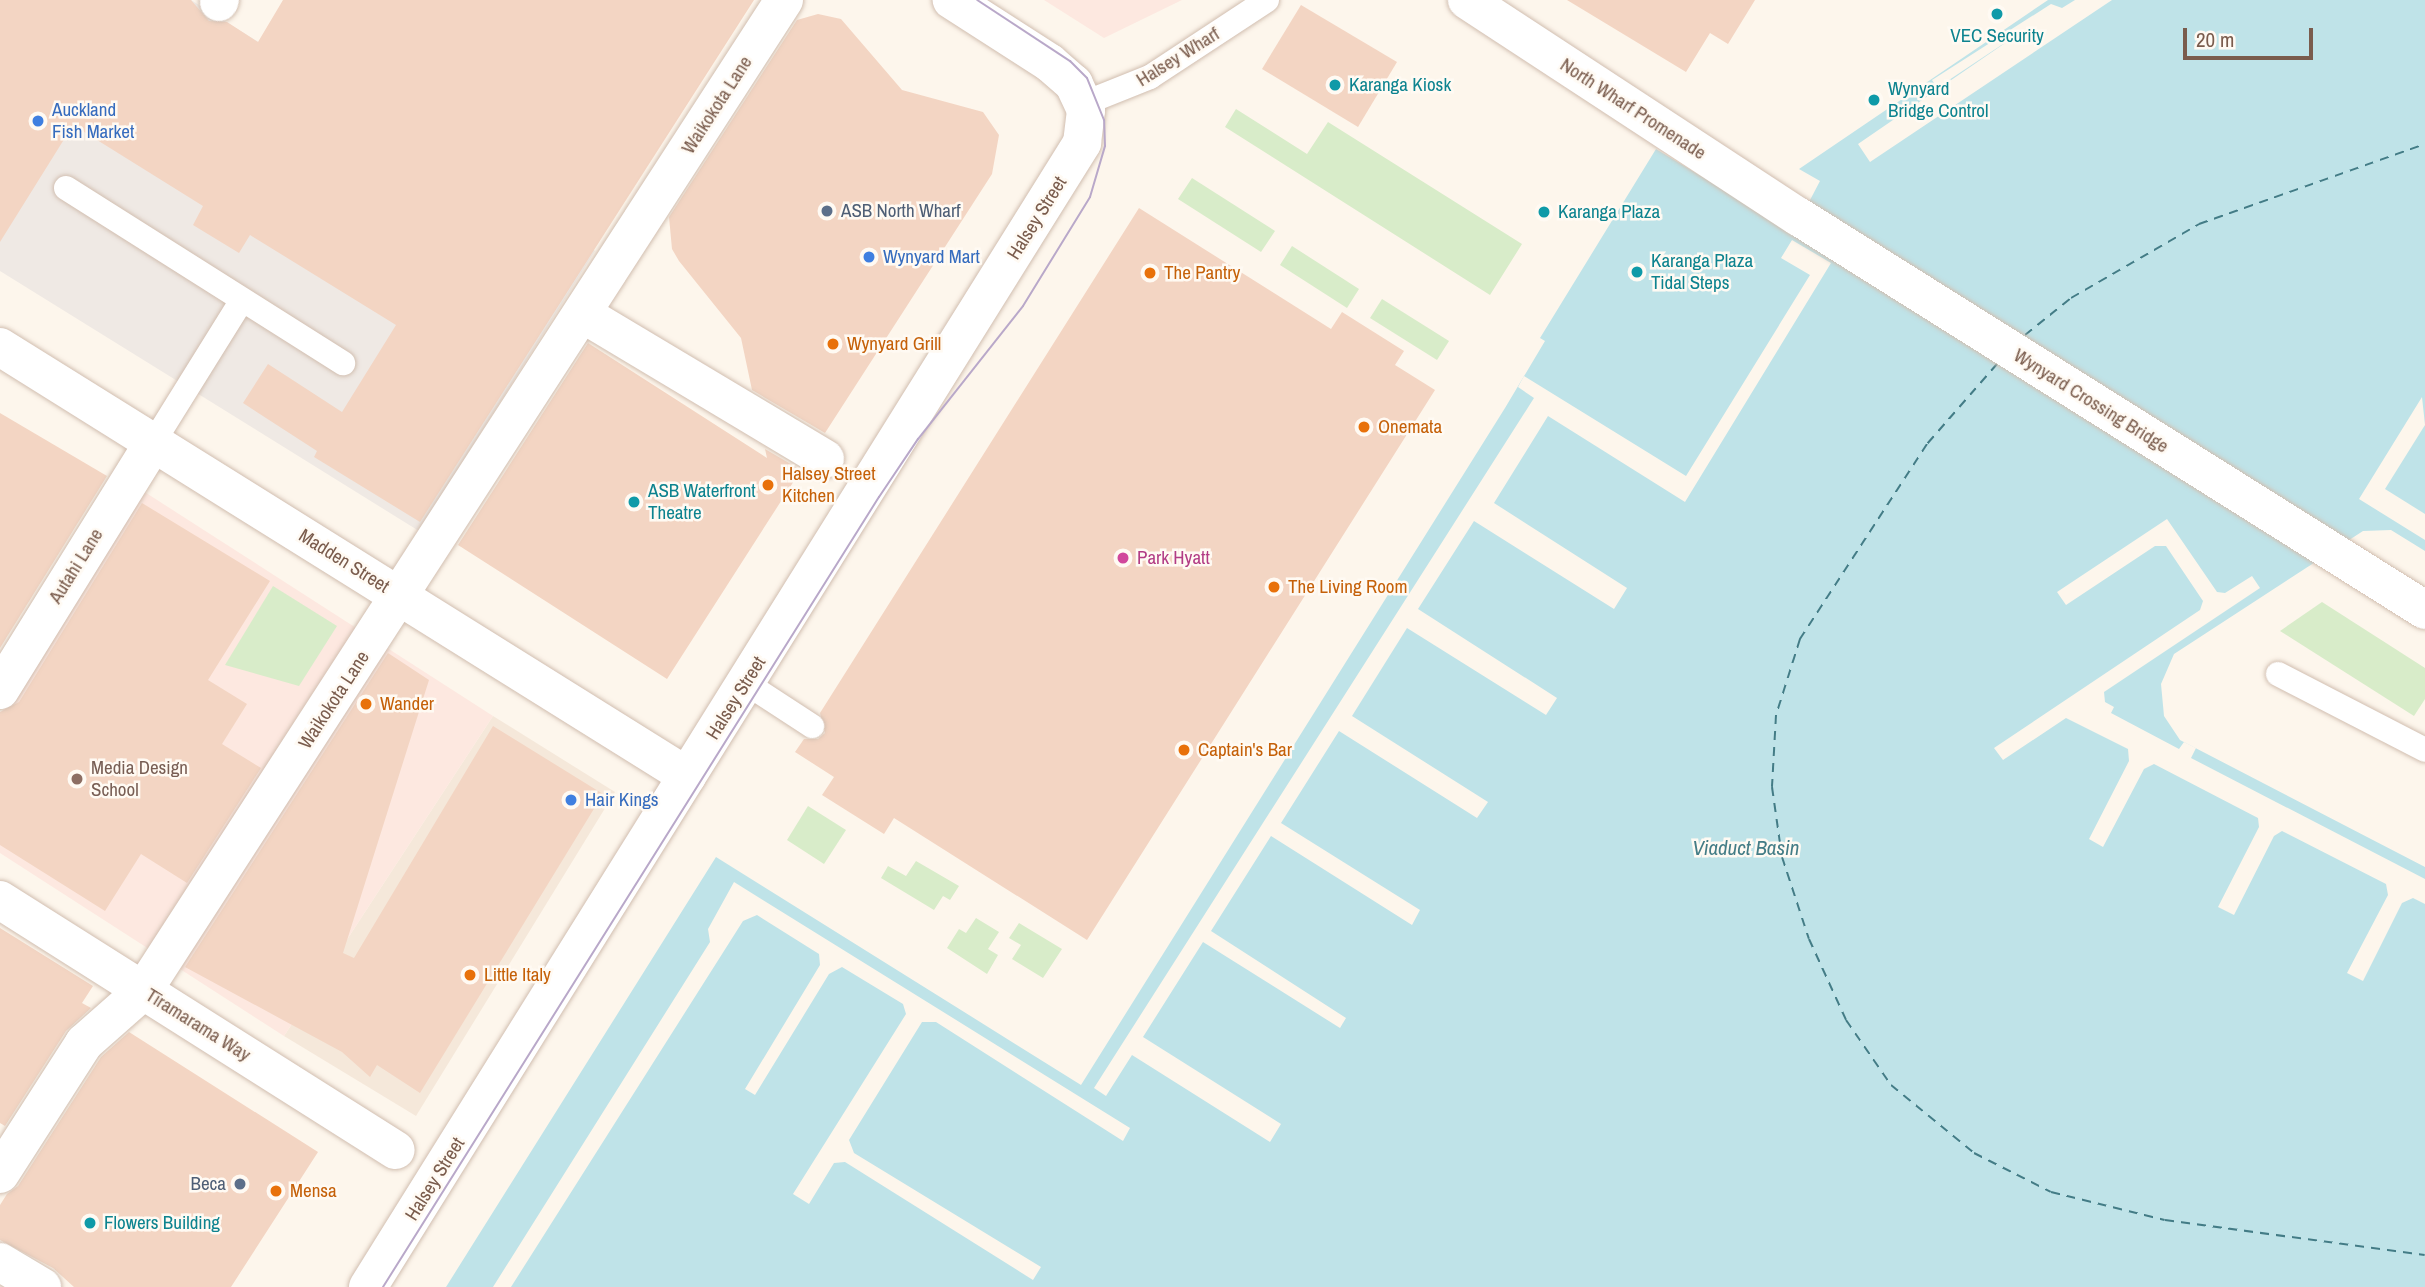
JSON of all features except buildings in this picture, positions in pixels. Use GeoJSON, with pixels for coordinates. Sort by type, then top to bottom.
{"type":"FeatureCollection","features":[{"type":"Feature","properties":{"kind":"street","name":"Waikokota Lane"},"geometry":{"type":"LineString","coordinates":[[0,1174],[84,1043],[143,991],[197,911],[583,314],[640,203],[784,0]]}},
{"type":"Feature","properties":{"kind":"street"},"geometry":{"type":"LineString","coordinates":[[952,0],[1051,63],[1085,103]]}},
{"type":"Feature","properties":{"kind":"street","name":"North Wharf Promenade"},"geometry":{"type":"LineString","coordinates":[[1467,0],[1799,217]]}},
{"type":"Feature","properties":{"kind":"street","name":"Halsey Street"},"geometry":{"type":"LineString","coordinates":[[368,1287],[1073,159],[1085,133],[1085,103]]}},
{"type":"Feature","properties":{"kind":"street","name":"Wynyard Crossing Bridge"},"geometry":{"type":"LineString","coordinates":[[1799,217],[2425,610]]}},
{"type":"Feature","properties":{"kind":"street"},"geometry":{"type":"LineString","coordinates":[[583,314],[618,341],[825,459]]}},
{"type":"Feature","properties":{"kind":"street","name":"Madden Street"},"geometry":{"type":"LineString","coordinates":[[0,346],[687,776]]}},
{"type":"Feature","properties":{"kind":"street","name":"Autahi Lane"},"geometry":{"type":"LineString","coordinates":[[0,690],[153,443]]}},
{"type":"Feature","properties":{"kind":"street","name":"Tīramarama Way"},"geometry":{"type":"LineString","coordinates":[[0,900],[396,1150]]}},
{"type":"Feature","properties":{"kind":"street"},"geometry":{"type":"LineString","coordinates":[[0,1262],[42,1287]]}},
{"type":"Feature","properties":{"kind":"lane","name":"Halsey Wharf"},"geometry":{"type":"LineString","coordinates":[[1085,103],[1150,78],[1266,0]]}},
{"type":"Feature","properties":{"kind":"lane"},"geometry":{"type":"LineString","coordinates":[[66,188],[343,363]]}},
{"type":"Feature","properties":{"kind":"lane"},"geometry":{"type":"LineString","coordinates":[[153,443],[242,300]]}},
{"type":"Feature","properties":{"kind":"lane"},"geometry":{"type":"LineString","coordinates":[[2278,674],[2425,750]]}},
{"type":"Feature","properties":{"kind":"lane"},"geometry":{"type":"LineString","coordinates":[[746,683],[812,726]]}},
{"type":"Feature","properties":{"kind":"shaded area"},"geometry":{"type":"Polygon","coordinates":[[[0,0],[191,0],[595,251],[419,531],[0,271],[0,0]]]}},
{"type":"Feature","properties":{"kind":"shaded area"},"geometry":{"type":"Polygon","coordinates":[[[1044,0],[1182,0],[1104,38],[1044,0]]]}},
{"type":"Feature","properties":{"kind":"shaded area"},"geometry":{"type":"Polygon","coordinates":[[[140,489],[493,716],[284,1036],[0,853],[0,715],[140,489]]]}},
{"type":"Feature","properties":{"kind":"shaded area"},"geometry":{"type":"Polygon","coordinates":[[[493,716],[615,792],[416,1116],[284,1036],[493,716]]]}},
{"type":"Feature","properties":{"kind":"green space"},"geometry":{"type":"Polygon","coordinates":[[[1236,109],[1307,154],[1328,122],[1522,244],[1490,295],[1225,127],[1236,109]]]}},
{"type":"Feature","properties":{"kind":"green space"},"geometry":{"type":"Polygon","coordinates":[[[1192,178],[1275,231],[1261,252],[1178,199],[1192,178]]]}},
{"type":"Feature","properties":{"kind":"green space"},"geometry":{"type":"Polygon","coordinates":[[[1292,246],[1359,289],[1347,308],[1280,265],[1292,246]]]}},
{"type":"Feature","properties":{"kind":"green space"},"geometry":{"type":"Polygon","coordinates":[[[1382,299],[1449,341],[1437,360],[1370,318],[1382,299]]]}},
{"type":"Feature","properties":{"kind":"green space"},"geometry":{"type":"Polygon","coordinates":[[[273,586],[337,626],[299,686],[225,665],[273,586]]]}},
{"type":"Feature","properties":{"kind":"green space"},"geometry":{"type":"Polygon","coordinates":[[[2322,602],[2425,668],[2425,699],[2414,716],[2280,631],[2322,602]]]}},
{"type":"Feature","properties":{"kind":"green space"},"geometry":{"type":"Polygon","coordinates":[[[808,806],[846,830],[824,864],[787,840],[808,806]]]}},
{"type":"Feature","properties":{"kind":"green space"},"geometry":{"type":"Polygon","coordinates":[[[916,861],[959,886],[950,900],[943,896],[934,910],[881,878],[888,866],[906,876],[916,861]]]}},
{"type":"Feature","properties":{"kind":"green space"},"geometry":{"type":"Polygon","coordinates":[[[976,918],[999,932],[988,949],[998,955],[987,974],[947,948],[959,929],[966,933],[976,918]]]}},
{"type":"Feature","properties":{"kind":"green space"},"geometry":{"type":"Polygon","coordinates":[[[1019,923],[1062,949],[1043,978],[1012,959],[1021,945],[1009,938],[1019,923]]]}},
{"type":"Feature","properties":{"kind":"water","name":"Viaduct Basin"},"geometry":{"type":"Polygon","coordinates":[[[2048,0],[2425,0],[2425,551],[2391,530],[2363,531],[2174,654],[2161,684],[2164,716],[2180,740],[2425,867],[2425,1287],[446,1287],[716,857],[1081,1085],[1505,408],[1545,341],[1540,338],[1656,149],[1714,184],[1809,202],[1820,181],[1799,169],[2048,0]]]}},
{"type":"Feature","properties":{"kind":"pier"},"geometry":{"type":"Polygon","coordinates":[[[2075,0],[2112,0],[1870,162],[1858,144],[2027,28],[1937,88],[1932,80],[2051,4],[2062,8],[2075,0]]]}},
{"type":"Feature","properties":{"kind":"pier"},"geometry":{"type":"Polygon","coordinates":[[[1792,240],[1831,263],[1685,502],[1548,416],[1494,503],[1627,588],[1614,609],[1474,521],[1418,609],[1557,698],[1546,715],[1407,628],[1352,716],[1488,802],[1477,818],[1339,731],[1281,823],[1420,910],[1412,925],[1271,836],[1211,931],[1346,1018],[1340,1028],[1203,942],[1143,1037],[1281,1124],[1270,1142],[1132,1055],[1106,1096],[1094,1088],[1534,398],[1518,387],[1524,376],[1686,476],[1810,275],[1781,258],[1792,240]]]}},
{"type":"Feature","properties":{"kind":"pier"},"geometry":{"type":"Polygon","coordinates":[[[2422,397],[2425,425],[2385,489],[2425,514],[2425,540],[2359,499],[2422,397]]]}},
{"type":"Feature","properties":{"kind":"pier"},"geometry":{"type":"Polygon","coordinates":[[[2167,519],[2217,592],[2225,593],[2252,576],[2260,588],[2104,692],[2105,702],[2114,707],[2111,713],[2179,749],[2184,742],[2196,748],[2191,758],[2425,879],[2425,904],[2413,898],[2402,903],[2363,981],[2347,973],[2388,895],[2386,884],[2282,831],[2274,836],[2234,915],[2218,907],[2259,827],[2258,818],[2154,764],[2144,769],[2103,847],[2089,839],[2129,761],[2128,749],[2066,718],[2003,760],[1994,748],[2200,610],[2203,601],[2166,546],[2155,546],[2066,605],[2057,592],[2167,519]]]}},
{"type":"Feature","properties":{"kind":"pier"},"geometry":{"type":"Polygon","coordinates":[[[734,882],[1130,1128],[1123,1141],[936,1022],[922,1022],[849,1140],[854,1153],[1041,1267],[1033,1280],[845,1162],[834,1163],[809,1204],[793,1194],[906,1014],[903,1004],[842,967],[829,974],[755,1095],[745,1089],[820,965],[819,954],[757,915],[743,921],[511,1287],[493,1287],[710,942],[708,929],[734,882]]]}},
{"type":"Feature","properties":{"kind":"ferry route"},"geometry":{"type":"LineString","coordinates":[[2025,335],[2071,298],[2199,224],[2425,144]]}},
{"type":"Feature","properties":{"kind":"ferry route"},"geometry":{"type":"LineString","coordinates":[[1997,364],[1927,444],[1800,639],[1776,715],[1772,787],[1782,857],[1809,939],[1846,1020],[1891,1085],[1974,1153],[2051,1192],[2165,1220],[2425,1255]]}},
{"type":"Feature","properties":{"kind":"tram line"},"geometry":{"type":"LineString","coordinates":[[383,1287],[879,497],[918,439],[1023,306],[1090,197],[1105,146],[1104,120],[1087,78],[1070,61],[977,0]]}},
{"type":"Feature","properties":{"kind":"place","name":"VEC Security"},"geometry":{"type":"Point","coordinates":[1997,14]}},
{"type":"Feature","properties":{"kind":"place","name":"Karanga Kiosk"},"geometry":{"type":"Point","coordinates":[1335,85]}},
{"type":"Feature","properties":{"kind":"place","name":"Wynyard Bridge Control"},"geometry":{"type":"Point","coordinates":[1874,100]}},
{"type":"Feature","properties":{"kind":"place","name":"Auckland Fish Market"},"geometry":{"type":"Point","coordinates":[38,121]}},
{"type":"Feature","properties":{"kind":"place","name":"ASB North Wharf"},"geometry":{"type":"Point","coordinates":[827,211]}},
{"type":"Feature","properties":{"kind":"place","name":"Karanga Plaza"},"geometry":{"type":"Point","coordinates":[1544,212]}},
{"type":"Feature","properties":{"kind":"place","name":"Wynyard Mart"},"geometry":{"type":"Point","coordinates":[869,257]}},
{"type":"Feature","properties":{"kind":"place","name":"Karanga Plaza Tidal Steps"},"geometry":{"type":"Point","coordinates":[1637,272]}},
{"type":"Feature","properties":{"kind":"place","name":"The Pantry"},"geometry":{"type":"Point","coordinates":[1150,273]}},
{"type":"Feature","properties":{"kind":"place","name":"Wynyard Grill"},"geometry":{"type":"Point","coordinates":[833,344]}},
{"type":"Feature","properties":{"kind":"place","name":"Onemata"},"geometry":{"type":"Point","coordinates":[1364,427]}},
{"type":"Feature","properties":{"kind":"place","name":"Halsey Street Kitchen"},"geometry":{"type":"Point","coordinates":[768,485]}},
{"type":"Feature","properties":{"kind":"place","name":"ASB Waterfront Theatre"},"geometry":{"type":"Point","coordinates":[634,502]}},
{"type":"Feature","properties":{"kind":"place","name":"Park Hyatt"},"geometry":{"type":"Point","coordinates":[1123,558]}},
{"type":"Feature","properties":{"kind":"place","name":"The Living Room"},"geometry":{"type":"Point","coordinates":[1274,587]}},
{"type":"Feature","properties":{"kind":"place","name":"Wander"},"geometry":{"type":"Point","coordinates":[366,704]}},
{"type":"Feature","properties":{"kind":"place","name":"Captain's Bar"},"geometry":{"type":"Point","coordinates":[1184,750]}},
{"type":"Feature","properties":{"kind":"place","name":"Media Design School"},"geometry":{"type":"Point","coordinates":[77,779]}},
{"type":"Feature","properties":{"kind":"place","name":"Hair Kings"},"geometry":{"type":"Point","coordinates":[571,800]}},
{"type":"Feature","properties":{"kind":"place","name":"Little Italy"},"geometry":{"type":"Point","coordinates":[470,975]}},
{"type":"Feature","properties":{"kind":"place","name":"Beca"},"geometry":{"type":"Point","coordinates":[240,1184]}},
{"type":"Feature","properties":{"kind":"place","name":"Mensa"},"geometry":{"type":"Point","coordinates":[276,1191]}},
{"type":"Feature","properties":{"kind":"place","name":"Flowers Building"},"geometry":{"type":"Point","coordinates":[90,1223]}}]}
